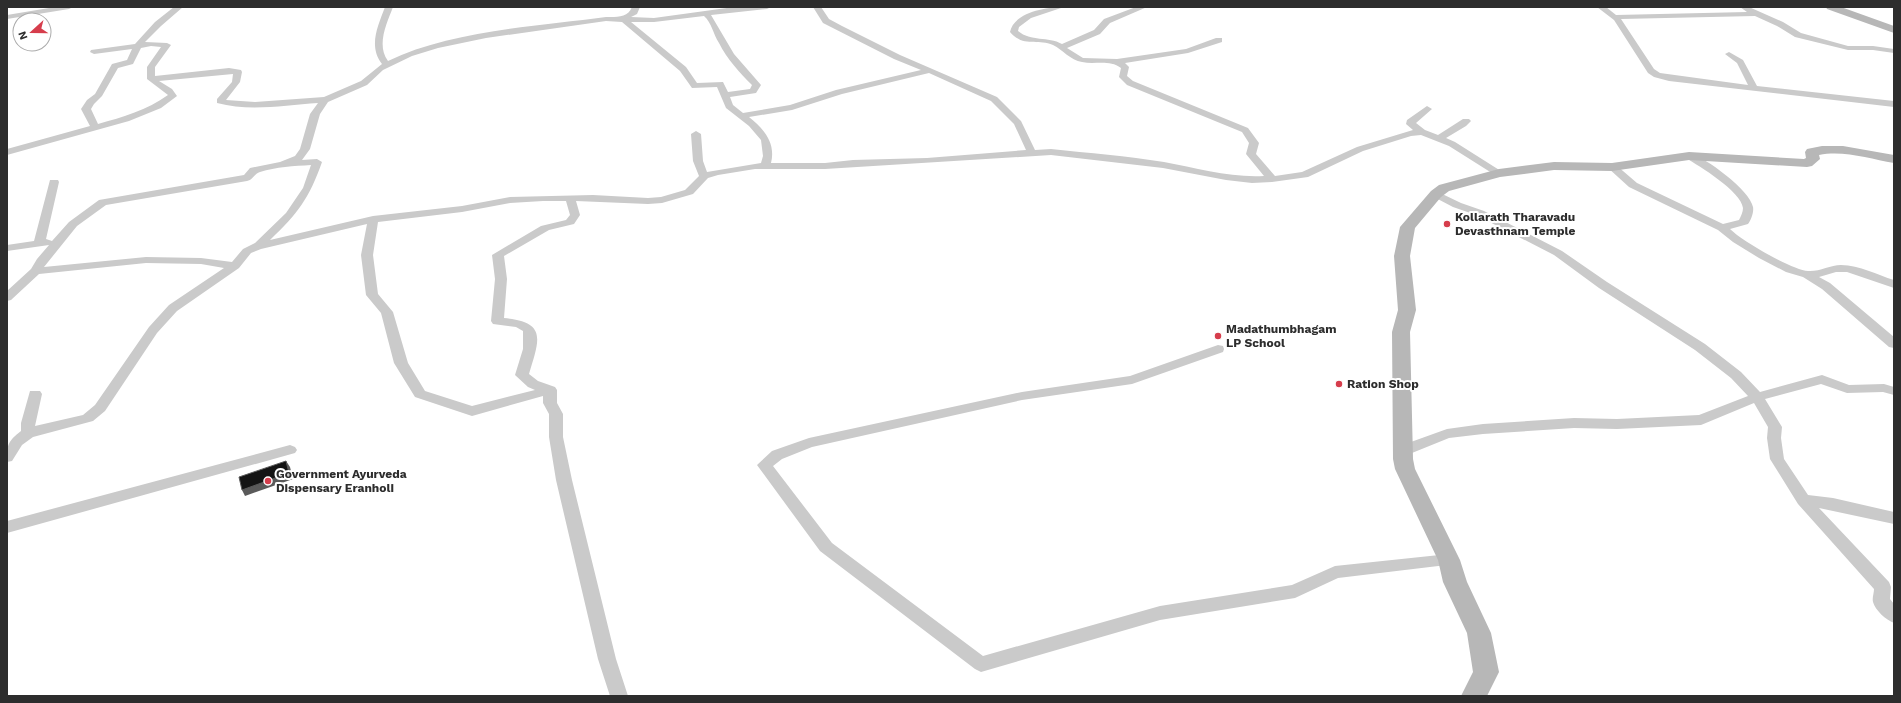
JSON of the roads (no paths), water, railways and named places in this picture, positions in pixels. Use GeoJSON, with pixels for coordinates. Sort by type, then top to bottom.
{"type":"FeatureCollection","features":[{"type":"Feature","properties":{"kind":"street"},"geometry":{"type":"LineString","coordinates":[[7,17],[69,7]]}},
{"type":"Feature","properties":{"kind":"street"},"geometry":{"type":"LineString","coordinates":[[96,128],[86,109],[87,105],[98,96],[115,66],[130,62],[138,45],[158,24],[180,7]]}},
{"type":"Feature","properties":{"kind":"street"},"geometry":{"type":"LineString","coordinates":[[387,65],[378,53],[379,32],[389,7]]}},
{"type":"Feature","properties":{"kind":"street"},"geometry":{"type":"LineString","coordinates":[[623,20],[634,12],[636,7]]}},
{"type":"Feature","properties":{"kind":"street"},"geometry":{"type":"LineString","coordinates":[[151,78],[229,71],[238,72],[236,82],[220,101],[226,104],[240,105],[325,100],[364,83],[380,68],[409,54],[437,46],[606,19],[654,20],[735,8],[767,7]]}},
{"type":"Feature","properties":{"kind":"street"},"geometry":{"type":"LineString","coordinates":[[817,7],[826,21],[897,56],[994,99],[1018,123],[1032,153]]}},
{"type":"Feature","properties":{"kind":"street"},"geometry":{"type":"LineString","coordinates":[[1060,7],[1028,16],[1015,26],[1014,32],[1029,40],[1051,41],[1081,60],[1106,60],[1117,62],[1188,51],[1219,40]]}},
{"type":"Feature","properties":{"kind":"street"},"geometry":{"type":"LineString","coordinates":[[1062,47],[1096,32],[1107,21],[1142,7]]}},
{"type":"Feature","properties":{"kind":"street"},"geometry":{"type":"LineString","coordinates":[[1601,7],[1614,16],[1624,28],[1651,71],[1657,75],[1894,104]]}},
{"type":"Feature","properties":{"kind":"street"},"geometry":{"type":"LineString","coordinates":[[1744,7],[1755,14],[1780,24],[1798,35],[1848,48],[1873,48],[1894,51]]}},
{"type":"Feature","properties":{"kind":"street"},"geometry":{"type":"LineString","coordinates":[[1830,7],[1894,30]]}},
{"type":"Feature","properties":{"kind":"street"},"geometry":{"type":"LineString","coordinates":[[705,13],[711,17],[723,44],[741,71],[757,85],[753,91],[725,95]]}},
{"type":"Feature","properties":{"kind":"street"},"geometry":{"type":"LineString","coordinates":[[1614,16],[1755,14]]}},
{"type":"Feature","properties":{"kind":"street"},"geometry":{"type":"LineString","coordinates":[[623,20],[683,69],[695,86],[720,84],[729,106],[752,124],[766,140],[768,156],[766,165]]}},
{"type":"Feature","properties":{"kind":"street"},"geometry":{"type":"LineString","coordinates":[[94,52],[138,45],[167,45],[160,53],[158,60],[151,67],[151,78]]}},
{"type":"Feature","properties":{"kind":"street"},"geometry":{"type":"LineString","coordinates":[[1729,54],[1740,62],[1754,88]]}},
{"type":"Feature","properties":{"kind":"street"},"geometry":{"type":"LineString","coordinates":[[1117,62],[1125,67],[1123,77],[1130,83],[1245,130],[1254,143],[1251,154],[1272,179]]}},
{"type":"Feature","properties":{"kind":"street"},"geometry":{"type":"LineString","coordinates":[[741,116],[792,107],[839,92],[930,70]]}},
{"type":"Feature","properties":{"kind":"street"},"geometry":{"type":"LineString","coordinates":[[7,152],[96,128],[146,112],[173,96],[169,91],[151,78]]}},
{"type":"Feature","properties":{"kind":"street"},"geometry":{"type":"LineString","coordinates":[[280,165],[298,158],[305,149],[315,114],[325,100]]}},
{"type":"Feature","properties":{"kind":"street"},"geometry":{"type":"LineString","coordinates":[[1427,109],[1412,120],[1411,124],[1422,132],[1440,138],[1499,173]]}},
{"type":"Feature","properties":{"kind":"street"},"geometry":{"type":"LineString","coordinates":[[1440,138],[1466,121]]}},
{"type":"Feature","properties":{"kind":"street"},"geometry":{"type":"LineString","coordinates":[[7,457],[17,442],[28,433],[88,418],[100,408],[153,330],[173,308],[235,266],[247,250],[257,246],[373,219],[462,209],[510,200],[570,198],[648,201],[662,200],[689,192],[704,176],[716,172],[766,165],[825,166],[1051,152],[1163,165],[1226,177],[1252,180],[1272,179],[1304,175],[1360,149],[1410,133],[1422,132]]}},
{"type":"Feature","properties":{"kind":"street"},"geometry":{"type":"LineString","coordinates":[[696,134],[698,161],[704,176]]}},
{"type":"Feature","properties":{"kind":"street"},"geometry":{"type":"LineString","coordinates":[[1474,696],[1486,672],[1479,633],[1455,582],[1449,560],[1405,469],[1402,451],[1401,332],[1407,310],[1402,256],[1408,227],[1425,209],[1436,194],[1444,188],[1499,173],[1554,166],[1612,167],[1689,156],[1807,163],[1813,159],[1812,152],[1822,149],[1836,149],[1894,159]]}},
{"type":"Feature","properties":{"kind":"street"},"geometry":{"type":"LineString","coordinates":[[1689,156],[1706,166],[1737,191],[1748,206],[1747,216],[1744,222],[1722,228]]}},
{"type":"Feature","properties":{"kind":"street"},"geometry":{"type":"LineString","coordinates":[[36,271],[41,261],[73,224],[103,202],[247,178],[254,170],[280,165],[317,162],[308,188],[290,215],[257,246]]}},
{"type":"Feature","properties":{"kind":"street"},"geometry":{"type":"LineString","coordinates":[[1612,167],[1632,185],[1722,228],[1728,235],[1755,251],[1807,275],[1826,286],[1894,344]]}},
{"type":"Feature","properties":{"kind":"street"},"geometry":{"type":"LineString","coordinates":[[39,243],[54,182]]}},
{"type":"Feature","properties":{"kind":"street"},"geometry":{"type":"LineString","coordinates":[[1436,194],[1457,205],[1480,213],[1558,253],[1603,285],[1700,347],[1736,374],[1757,397],[1775,427],[1774,438],[1777,460],[1803,500],[1883,587],[1881,601],[1894,616]]}},
{"type":"Feature","properties":{"kind":"street"},"geometry":{"type":"LineString","coordinates":[[550,390],[533,384],[522,375],[532,343],[530,331],[525,326],[497,321],[502,279],[498,255],[545,228],[570,222],[575,215],[570,198]]}},
{"type":"Feature","properties":{"kind":"street"},"geometry":{"type":"LineString","coordinates":[[373,219],[367,255],[372,295],[387,312],[401,363],[420,394],[472,411],[550,390]]}},
{"type":"Feature","properties":{"kind":"street"},"geometry":{"type":"LineString","coordinates":[[7,248],[59,240]]}},
{"type":"Feature","properties":{"kind":"street"},"geometry":{"type":"LineString","coordinates":[[7,297],[17,289],[26,276],[36,271],[146,260],[201,261],[235,266]]}},
{"type":"Feature","properties":{"kind":"street"},"geometry":{"type":"LineString","coordinates":[[1807,275],[1818,274],[1832,268],[1847,268],[1894,284]]}},
{"type":"Feature","properties":{"kind":"street"},"geometry":{"type":"LineString","coordinates":[[1218,349],[1132,380],[1022,396],[809,443],[777,455],[764,465],[826,547],[873,584],[981,664],[1160,613],[1295,591],[1335,572],[1449,560]]}},
{"type":"Feature","properties":{"kind":"street"},"geometry":{"type":"LineString","coordinates":[[1402,451],[1448,434],[1483,429],[1574,423],[1617,424],[1701,420],[1757,397],[1822,379],[1847,389],[1884,388],[1894,392]]}},
{"type":"Feature","properties":{"kind":"street"},"geometry":{"type":"LineString","coordinates":[[550,390],[550,403],[556,414],[556,437],[564,480],[607,659],[619,696]]}},
{"type":"Feature","properties":{"kind":"street"},"geometry":{"type":"LineString","coordinates":[[28,433],[28,423],[35,394]]}},
{"type":"Feature","properties":{"kind":"street"},"geometry":{"type":"LineString","coordinates":[[7,527],[290,450]]}},
{"type":"Feature","properties":{"kind":"street"},"geometry":{"type":"LineString","coordinates":[[1803,500],[1833,504],[1894,518]]}},
{"type":"Feature","properties":{"kind":"place","name":"Kollarath Tharavadu Devasthnam Temple"},"geometry":{"type":"Point","coordinates":[1447,224]}},
{"type":"Feature","properties":{"kind":"place","name":"Madathumbhagam LP School"},"geometry":{"type":"Point","coordinates":[1218,336]}},
{"type":"Feature","properties":{"kind":"place","name":"Ration Shop"},"geometry":{"type":"Point","coordinates":[1339,384]}},
{"type":"Feature","properties":{"kind":"place","name":"Government Ayurveda Dispensary Eranholi"},"geometry":{"type":"Point","coordinates":[268,481]}}]}
